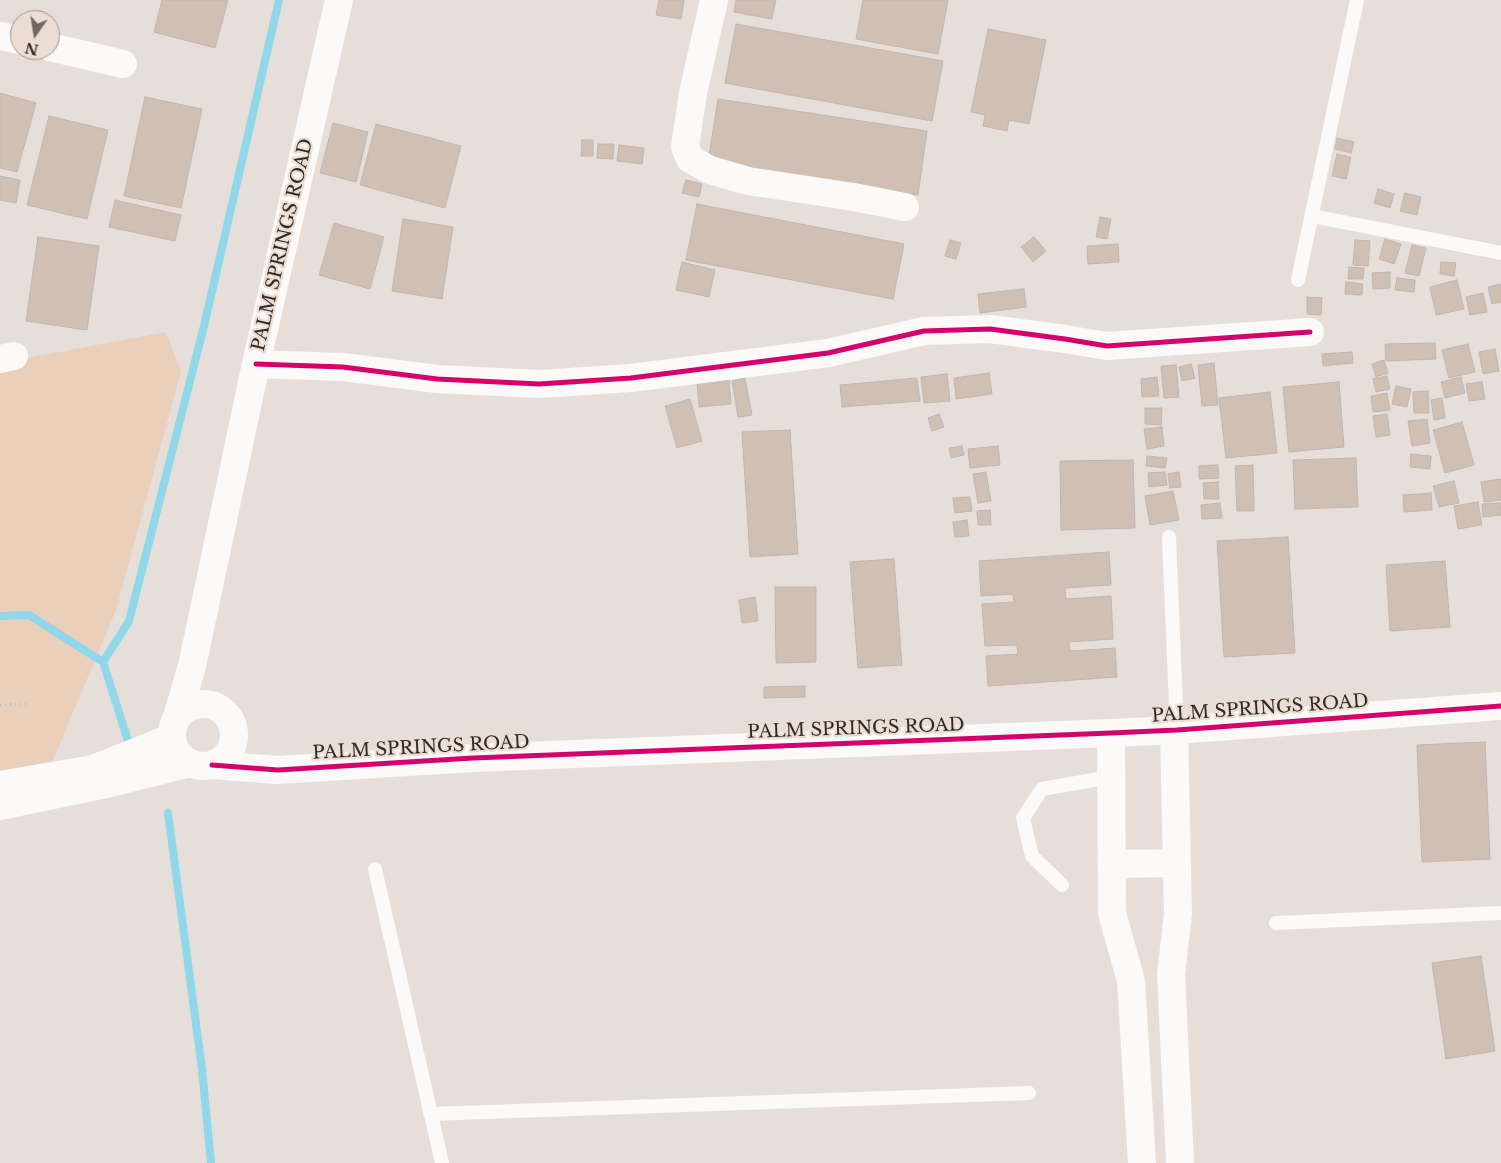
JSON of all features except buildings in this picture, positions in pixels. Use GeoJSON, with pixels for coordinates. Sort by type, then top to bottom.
{"type":"FeatureCollection","features":[{"type":"Feature","properties":{"kind":"street","name":"PALM SPRINGS ROAD"},"geometry":{"type":"LineString","coordinates":[[174,728],[192,666],[256,364],[339,0]]}},
{"type":"Feature","properties":{"kind":"street"},"geometry":{"type":"LineString","coordinates":[[714,0],[694,93],[685,147],[690,159],[710,170],[748,181],[906,207]]}},
{"type":"Feature","properties":{"kind":"street"},"geometry":{"type":"LineString","coordinates":[[60,49],[123,64]]}},
{"type":"Feature","properties":{"kind":"street"},"geometry":{"type":"LineString","coordinates":[[256,364],[343,367],[437,379],[539,384],[631,378],[828,352],[924,331],[990,329],[1107,346],[1310,332]]}},
{"type":"Feature","properties":{"kind":"street"},"geometry":{"type":"LineString","coordinates":[[192,666],[216,706]]}},
{"type":"Feature","properties":{"kind":"street"},"geometry":{"type":"LineString","coordinates":[[0,806],[222,760],[230,752],[234,742],[235,731],[231,720],[225,712],[216,706],[205,703],[194,704],[184,709],[174,728],[175,749],[181,757],[201,764]]}},
{"type":"Feature","properties":{"kind":"street","name":"PALM SPRINGS ROAD"},"geometry":{"type":"LineString","coordinates":[[201,764],[278,770],[483,758],[1111,733],[1501,706]]}},
{"type":"Feature","properties":{"kind":"street"},"geometry":{"type":"LineString","coordinates":[[0,785],[93,769],[174,728]]}},
{"type":"Feature","properties":{"kind":"street"},"geometry":{"type":"LineString","coordinates":[[1176,730],[1178,914],[1170,974],[1180,1163]]}},
{"type":"Feature","properties":{"kind":"street"},"geometry":{"type":"LineString","coordinates":[[235,731],[278,770]]}},
{"type":"Feature","properties":{"kind":"street"},"geometry":{"type":"LineString","coordinates":[[1111,733],[1112,913],[1131,981],[1142,1163]]}},
{"type":"Feature","properties":{"kind":"street"},"geometry":{"type":"LineString","coordinates":[[1112,864],[1177,863]]}},
{"type":"Feature","properties":{"kind":"lane"},"geometry":{"type":"LineString","coordinates":[[1298,280],[1357,0]]}},
{"type":"Feature","properties":{"kind":"lane"},"geometry":{"type":"LineString","coordinates":[[1312,216],[1501,253]]}},
{"type":"Feature","properties":{"kind":"lane"},"geometry":{"type":"LineString","coordinates":[[1169,537],[1176,730]]}},
{"type":"Feature","properties":{"kind":"lane"},"geometry":{"type":"LineString","coordinates":[[1062,884],[1032,856],[1024,818],[1042,790],[1111,777]]}},
{"type":"Feature","properties":{"kind":"lane"},"geometry":{"type":"LineString","coordinates":[[375,869],[442,1163]]}},
{"type":"Feature","properties":{"kind":"lane"},"geometry":{"type":"LineString","coordinates":[[1276,923],[1501,913]]}},
{"type":"Feature","properties":{"kind":"lane"},"geometry":{"type":"LineString","coordinates":[[430,1114],[1029,1093]]}},
{"type":"Feature","properties":{"kind":"path"},"geometry":{"type":"LineString","coordinates":[[0,705],[26,704]]}},
{"type":"Feature","properties":{"kind":"shaded area"},"geometry":{"type":"Polygon","coordinates":[[[166,332],[181,372],[116,610],[48,772],[0,780],[0,363],[166,332]]]}},
{"type":"Feature","properties":{"kind":"waterway"},"geometry":{"type":"LineString","coordinates":[[129,744],[103,662],[129,621],[204,326],[279,0]]}},
{"type":"Feature","properties":{"kind":"waterway"},"geometry":{"type":"LineString","coordinates":[[0,616],[29,615],[103,662]]}},
{"type":"Feature","properties":{"kind":"waterway"},"geometry":{"type":"LineString","coordinates":[[168,813],[202,1069],[211,1163]]}},
{"type":"Feature","properties":{"kind":"cycle path"},"geometry":{"type":"LineString","coordinates":[[256,364],[343,367],[437,379],[539,384],[631,378],[828,353],[924,331],[990,329],[1107,346],[1310,332]]}},
{"type":"Feature","properties":{"kind":"cycle path"},"geometry":{"type":"LineString","coordinates":[[212,765],[278,770],[473,758],[1177,730],[1501,706]]}}]}
